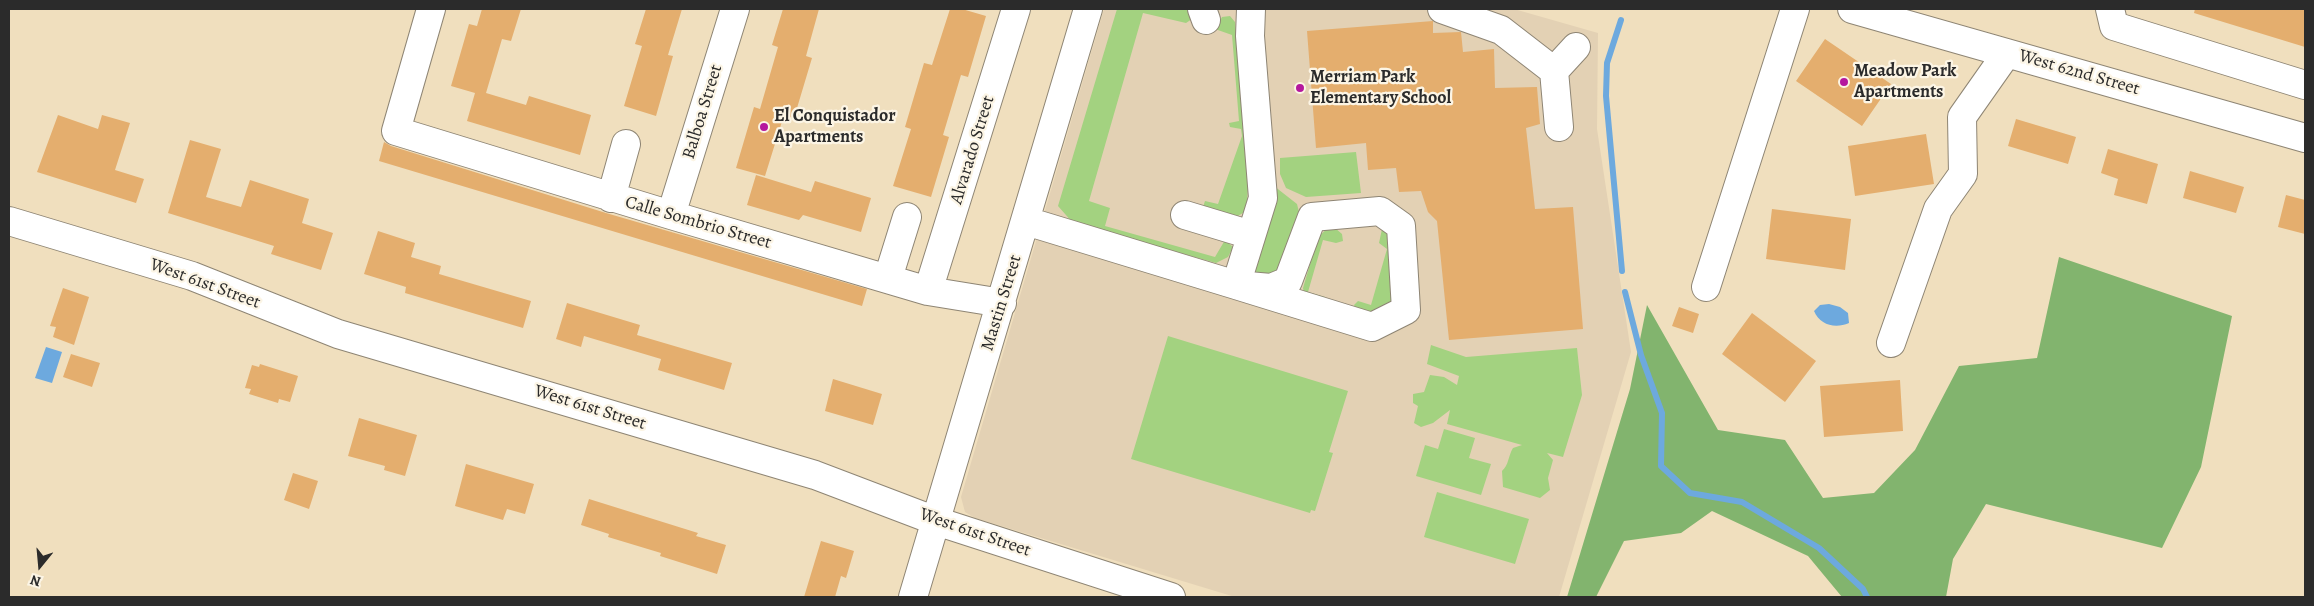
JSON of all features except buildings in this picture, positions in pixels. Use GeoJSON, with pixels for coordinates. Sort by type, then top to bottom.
{"type":"FeatureCollection","features":[{"type":"Feature","properties":{"kind":"street","name":"Calle Sombrio Street"},"geometry":{"type":"LineString","coordinates":[[431,9],[396,131],[671,216],[928,290],[1002,303]]}},
{"type":"Feature","properties":{"kind":"street","name":"Balboa Street"},"geometry":{"type":"LineString","coordinates":[[671,216],[735,9]]}},
{"type":"Feature","properties":{"kind":"street","name":"Alvarado Street"},"geometry":{"type":"LineString","coordinates":[[928,290],[1016,9]]}},
{"type":"Feature","properties":{"kind":"street","name":"Mastin Street"},"geometry":{"type":"LineString","coordinates":[[913,597],[1088,9]]}},
{"type":"Feature","properties":{"kind":"street"},"geometry":{"type":"LineString","coordinates":[[1236,285],[1263,198],[1250,36],[1251,9]]}},
{"type":"Feature","properties":{"kind":"street"},"geometry":{"type":"LineString","coordinates":[[1442,9],[1501,30],[1554,71],[1559,127]]}},
{"type":"Feature","properties":{"kind":"street"},"geometry":{"type":"LineString","coordinates":[[1706,287],[1795,9]]}},
{"type":"Feature","properties":{"kind":"street"},"geometry":{"type":"LineString","coordinates":[[2110,9],[2114,26],[2305,85]]}},
{"type":"Feature","properties":{"kind":"street","name":"West 62nd Street"},"geometry":{"type":"LineString","coordinates":[[1864,10],[2305,138]]}},
{"type":"Feature","properties":{"kind":"street"},"geometry":{"type":"LineString","coordinates":[[1554,71],[1576,47]]}},
{"type":"Feature","properties":{"kind":"street"},"geometry":{"type":"LineString","coordinates":[[1891,343],[1938,209],[1963,174],[1962,117],[2007,53]]}},
{"type":"Feature","properties":{"kind":"street"},"geometry":{"type":"LineString","coordinates":[[611,198],[626,144]]}},
{"type":"Feature","properties":{"kind":"street"},"geometry":{"type":"LineString","coordinates":[[1026,221],[1372,327],[1406,310],[1401,226],[1380,210],[1312,217],[1288,281],[1271,288],[1236,285]]}},
{"type":"Feature","properties":{"kind":"street"},"geometry":{"type":"LineString","coordinates":[[1185,215],[1251,235]]}},
{"type":"Feature","properties":{"kind":"street"},"geometry":{"type":"LineString","coordinates":[[888,278],[907,217]]}},
{"type":"Feature","properties":{"kind":"street","name":"West 61st Street"},"geometry":{"type":"LineString","coordinates":[[9,221],[192,276],[338,334],[815,475],[936,521],[1171,597]]}},
{"type":"Feature","properties":{"kind":"shaded area"},"geometry":{"type":"Polygon","coordinates":[[[1104,9],[1514,9],[1598,33],[1597,129],[1631,352],[1559,597],[1235,597],[975,518],[965,512],[961,497],[1104,9]]]}},
{"type":"Feature","properties":{"kind":"green space"},"geometry":{"type":"Polygon","coordinates":[[[1117,9],[1195,9],[1192,19],[1186,23],[1143,13],[1089,201],[1110,208],[1105,226],[1215,257],[1225,240],[1233,247],[1228,257],[1216,263],[1073,223],[1058,206],[1117,9]]]}},
{"type":"Feature","properties":{"kind":"green space"},"geometry":{"type":"Polygon","coordinates":[[[1230,16],[1235,22],[1249,177],[1246,211],[1238,216],[1203,207],[1205,201],[1218,204],[1242,136],[1241,129],[1230,127],[1229,123],[1239,121],[1232,35],[1215,29],[1222,17],[1230,16]]]}},
{"type":"Feature","properties":{"kind":"green space"},"geometry":{"type":"Polygon","coordinates":[[[1356,152],[1361,193],[1306,197],[1286,188],[1280,174],[1280,158],[1356,152]]]}},
{"type":"Feature","properties":{"kind":"green space"},"geometry":{"type":"Polygon","coordinates":[[[1274,186],[1297,204],[1299,212],[1278,276],[1258,280],[1253,269],[1274,186]]]}},
{"type":"Feature","properties":{"kind":"green space"},"geometry":{"type":"Polygon","coordinates":[[[1328,228],[1335,228],[1342,234],[1343,241],[1336,243],[1323,240],[1308,292],[1325,297],[1327,300],[1304,293],[1303,288],[1318,237],[1328,228]]]}},
{"type":"Feature","properties":{"kind":"green space"},"geometry":{"type":"Polygon","coordinates":[[[1382,229],[1388,233],[1394,304],[1373,315],[1357,312],[1354,305],[1358,301],[1371,305],[1387,249],[1379,243],[1382,229]]]}},
{"type":"Feature","properties":{"kind":"green space"},"geometry":{"type":"Polygon","coordinates":[[[2059,257],[2232,316],[2201,467],[2162,548],[1986,504],[1953,559],[1946,597],[1842,597],[1808,556],[1712,511],[1681,533],[1624,541],[1596,597],[1567,597],[1630,389],[1647,305],[1718,430],[1785,440],[1823,498],[1874,493],[1915,450],[1959,366],[2037,358],[2059,257]]]}},
{"type":"Feature","properties":{"kind":"green space"},"geometry":{"type":"Polygon","coordinates":[[[1168,336],[1348,391],[1329,452],[1333,453],[1315,511],[1311,510],[1310,513],[1131,459],[1168,336]]]}},
{"type":"Feature","properties":{"kind":"green space"},"geometry":{"type":"Polygon","coordinates":[[[1431,345],[1466,357],[1577,348],[1582,395],[1563,457],[1547,453],[1553,460],[1548,478],[1550,490],[1540,498],[1503,487],[1502,471],[1513,448],[1522,445],[1447,424],[1450,410],[1433,423],[1421,427],[1414,423],[1418,406],[1413,403],[1413,394],[1424,392],[1430,375],[1444,377],[1457,385],[1459,376],[1427,364],[1431,345]]]}},
{"type":"Feature","properties":{"kind":"green space"},"geometry":{"type":"Polygon","coordinates":[[[1444,429],[1475,438],[1469,458],[1491,464],[1481,495],[1416,476],[1425,445],[1438,449],[1444,429]]]}},
{"type":"Feature","properties":{"kind":"green space"},"geometry":{"type":"Polygon","coordinates":[[[1437,492],[1529,519],[1515,564],[1424,537],[1437,492]]]}},
{"type":"Feature","properties":{"kind":"water"},"geometry":{"type":"Polygon","coordinates":[[[1829,304],[1840,307],[1848,313],[1849,323],[1833,326],[1820,320],[1814,311],[1820,305],[1829,304]]]}},
{"type":"Feature","properties":{"kind":"water"},"geometry":{"type":"Polygon","coordinates":[[[46,347],[62,352],[52,383],[35,378],[46,347]]]}},
{"type":"Feature","properties":{"kind":"waterway"},"geometry":{"type":"LineString","coordinates":[[1621,20],[1607,63],[1606,96],[1622,271]]}},
{"type":"Feature","properties":{"kind":"waterway"},"geometry":{"type":"LineString","coordinates":[[1625,292],[1641,355],[1662,413],[1661,466],[1690,493],[1742,502],[1819,548],[1863,589],[1867,597]]}},
{"type":"Feature","properties":{"kind":"place","name":"Meadow Park Apartments"},"geometry":{"type":"Point","coordinates":[1844,82]}},
{"type":"Feature","properties":{"kind":"place","name":"Merriam Park Elementary School"},"geometry":{"type":"Point","coordinates":[1300,88]}},
{"type":"Feature","properties":{"kind":"place","name":"El Conquistador Apartments"},"geometry":{"type":"Point","coordinates":[764,127]}}]}
